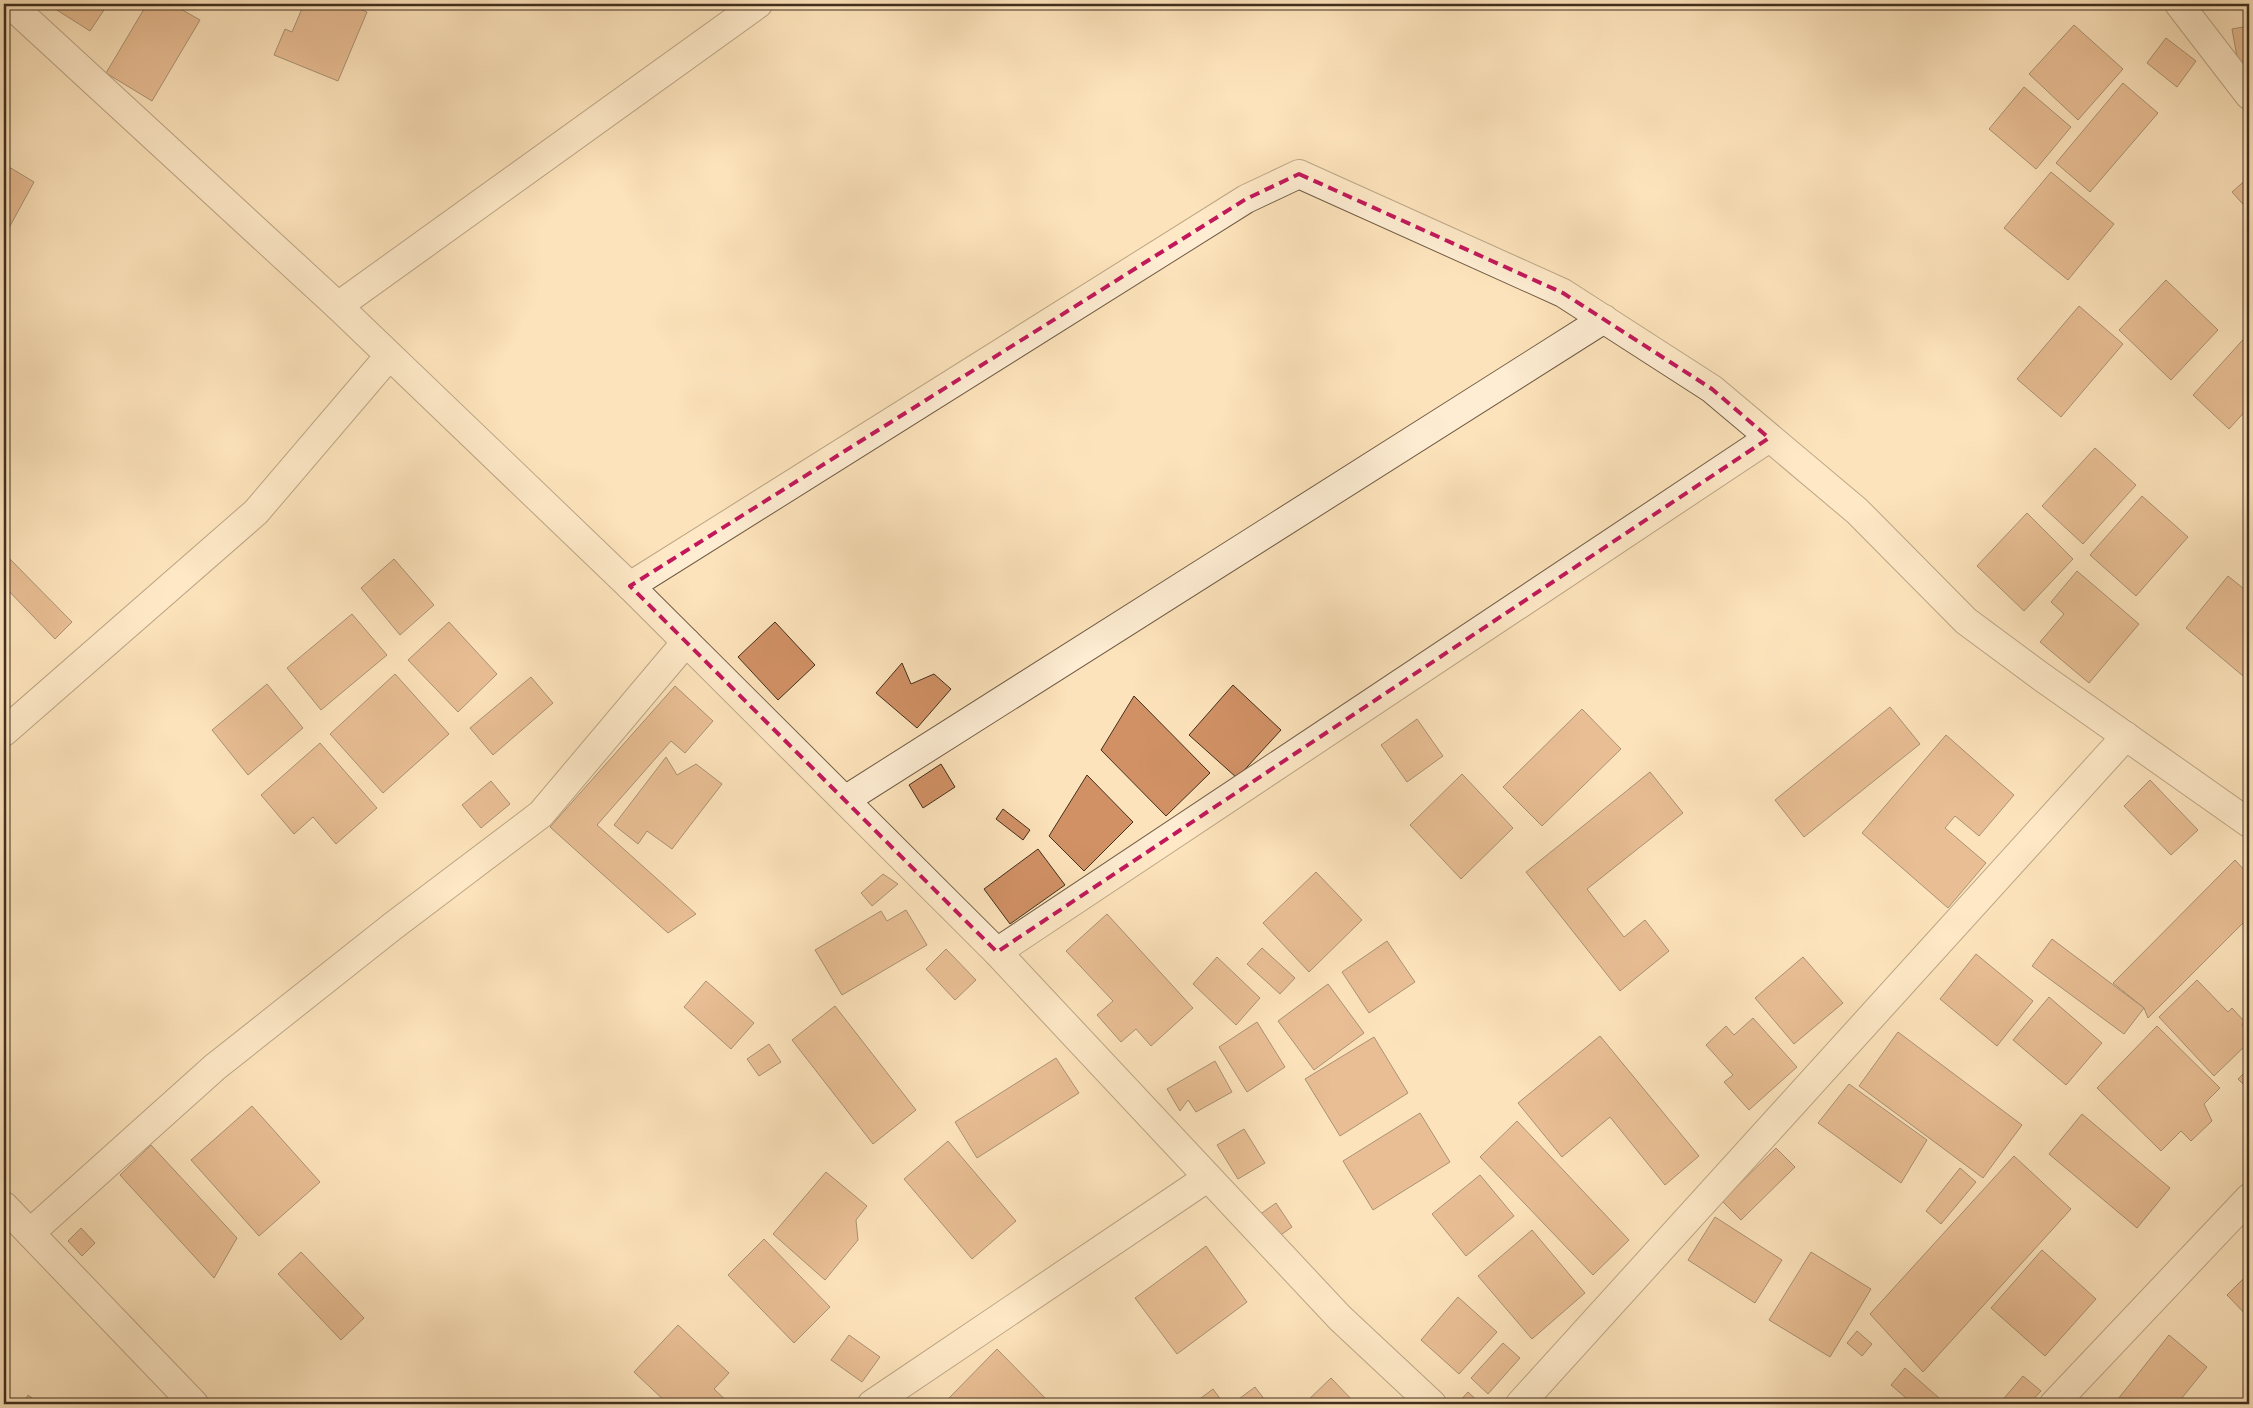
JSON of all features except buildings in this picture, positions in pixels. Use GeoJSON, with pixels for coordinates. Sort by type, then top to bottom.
{"type":"FeatureCollection","features":[{"type":"Feature","properties":{"kind":"street"},"geometry":{"type":"LineString","coordinates":[[10,4],[338,306],[630,586],[997,952],[1340,1318],[1432,1404]]}},
{"type":"Feature","properties":{"kind":"street"},"geometry":{"type":"LineString","coordinates":[[338,306],[758,4]]}},
{"type":"Feature","properties":{"kind":"street"},"geometry":{"type":"LineString","coordinates":[[2180,4],[2249,95]]}},
{"type":"Feature","properties":{"kind":"street"},"geometry":{"type":"LineString","coordinates":[[630,586],[1246,198],[1299,174],[1563,292],[1712,389],[1857,510],[1966,621],[2249,823]]}},
{"type":"Feature","properties":{"kind":"street"},"geometry":{"type":"LineString","coordinates":[[845,800],[1604,319]]}},
{"type":"Feature","properties":{"kind":"street"},"geometry":{"type":"LineString","coordinates":[[4,732],[256,512],[389,356]]}},
{"type":"Feature","properties":{"kind":"street"},"geometry":{"type":"LineString","coordinates":[[997,952],[1769,438]]}},
{"type":"Feature","properties":{"kind":"street"},"geometry":{"type":"LineString","coordinates":[[30,1232],[215,1067],[393,926],[541,814],[686,642]]}},
{"type":"Feature","properties":{"kind":"street"},"geometry":{"type":"LineString","coordinates":[[1520,1404],[2126,736]]}},
{"type":"Feature","properties":{"kind":"street"},"geometry":{"type":"LineString","coordinates":[[872,1404],[1207,1178]]}},
{"type":"Feature","properties":{"kind":"street"},"geometry":{"type":"LineString","coordinates":[[2054,1404],[2249,1198]]}},
{"type":"Feature","properties":{"kind":"street"},"geometry":{"type":"LineString","coordinates":[[4,1206],[194,1404]]}},
{"type":"Feature","properties":{"kind":"highlighted area"},"geometry":{"type":"Polygon","coordinates":[[[1299,174],[1563,293],[1712,389],[1769,438],[997,952],[630,586],[1246,199],[1299,174]]]}}]}
